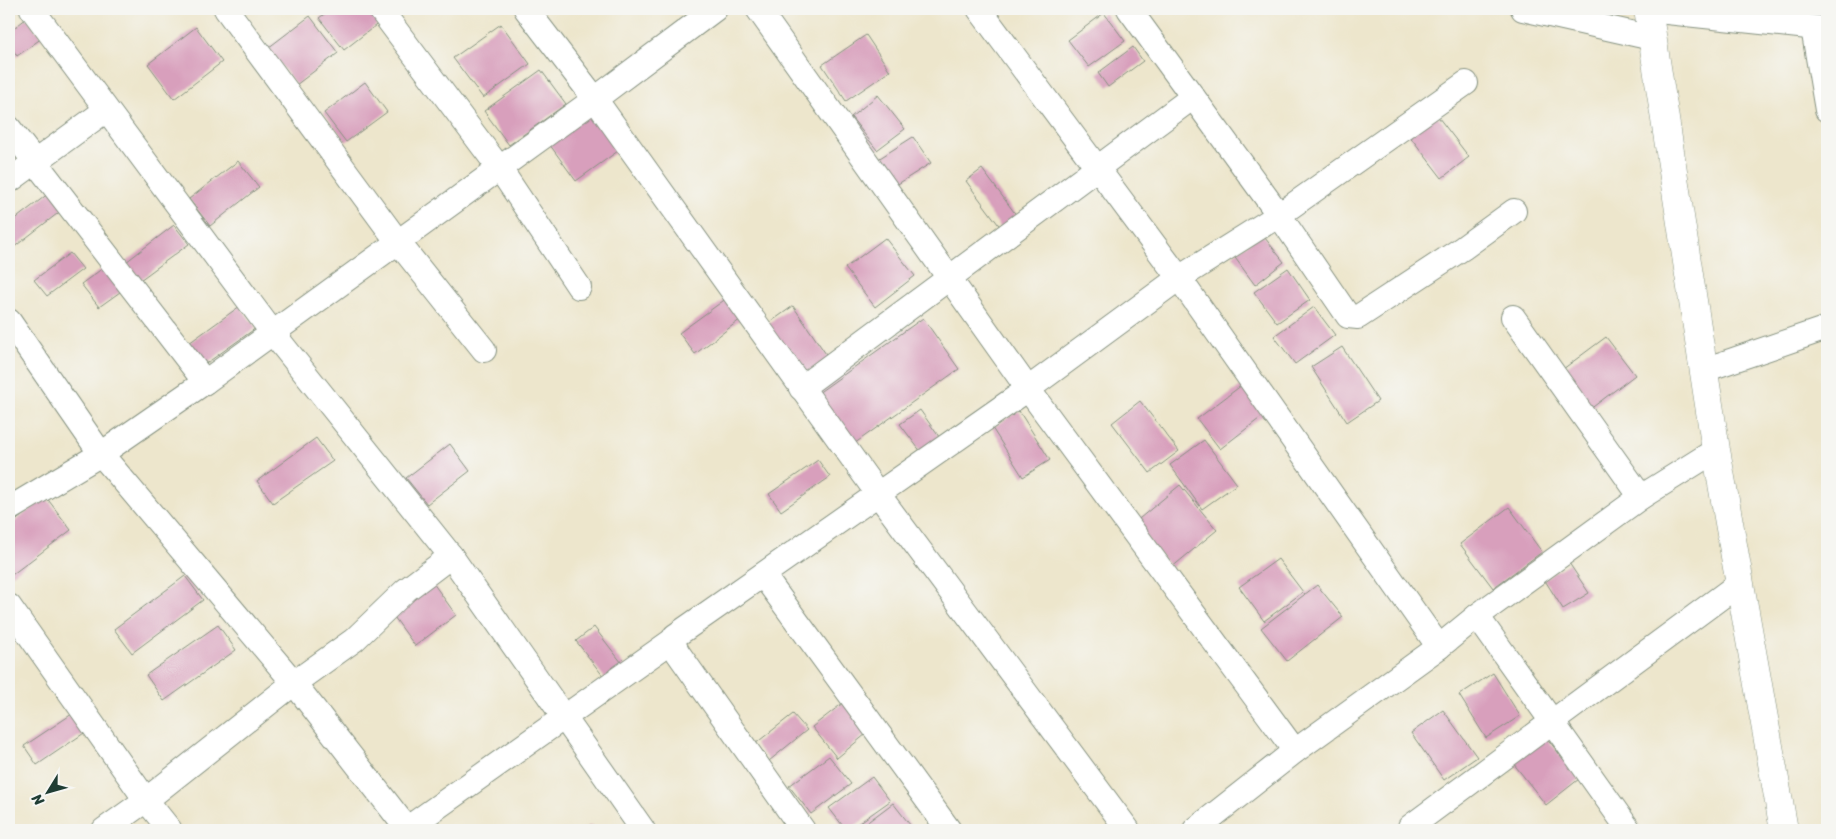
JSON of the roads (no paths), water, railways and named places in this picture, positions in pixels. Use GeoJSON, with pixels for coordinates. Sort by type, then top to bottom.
{"type":"FeatureCollection","features":[{"type":"Feature","properties":{"kind":"street"},"geometry":{"type":"LineString","coordinates":[[32,9],[272,332],[452,556],[563,718],[643,830]]}},
{"type":"Feature","properties":{"kind":"street"},"geometry":{"type":"LineString","coordinates":[[226,9],[398,242],[484,350]]}},
{"type":"Feature","properties":{"kind":"street"},"geometry":{"type":"LineString","coordinates":[[380,9],[500,169],[579,287]]}},
{"type":"Feature","properties":{"kind":"street"},"geometry":{"type":"LineString","coordinates":[[526,9],[595,99],[878,494],[1128,830]]}},
{"type":"Feature","properties":{"kind":"street"},"geometry":{"type":"LineString","coordinates":[[9,509],[101,454],[204,382],[500,169],[715,9]]}},
{"type":"Feature","properties":{"kind":"street"},"geometry":{"type":"LineString","coordinates":[[758,9],[1028,389],[1295,751]]}},
{"type":"Feature","properties":{"kind":"street"},"geometry":{"type":"LineString","coordinates":[[979,9],[1179,278],[1439,647]]}},
{"type":"Feature","properties":{"kind":"street"},"geometry":{"type":"LineString","coordinates":[[1129,9],[1279,215],[1348,316],[1353,318],[1463,248],[1514,211]]}},
{"type":"Feature","properties":{"kind":"street"},"geometry":{"type":"LineString","coordinates":[[1523,9],[1652,38]]}},
{"type":"Feature","properties":{"kind":"street"},"geometry":{"type":"LineString","coordinates":[[1784,830],[1716,450],[1648,9],[1820,28],[1827,110]]}},
{"type":"Feature","properties":{"kind":"street"},"geometry":{"type":"LineString","coordinates":[[9,321],[101,454],[294,683],[407,830],[674,640],[675,636],[684,628],[763,575],[1028,389],[1179,278],[1279,215],[1466,83]]}},
{"type":"Feature","properties":{"kind":"street"},"geometry":{"type":"LineString","coordinates":[[802,388],[1193,97]]}},
{"type":"Feature","properties":{"kind":"street"},"geometry":{"type":"LineString","coordinates":[[9,181],[106,110]]}},
{"type":"Feature","properties":{"kind":"street"},"geometry":{"type":"LineString","coordinates":[[9,128],[204,382]]}},
{"type":"Feature","properties":{"kind":"street"},"geometry":{"type":"LineString","coordinates":[[1513,317],[1640,497]]}},
{"type":"Feature","properties":{"kind":"street"},"geometry":{"type":"LineString","coordinates":[[1704,370],[1827,328]]}},
{"type":"Feature","properties":{"kind":"street"},"geometry":{"type":"LineString","coordinates":[[1195,830],[1295,751],[1439,647],[1477,616],[1640,497],[1716,450]]}},
{"type":"Feature","properties":{"kind":"street"},"geometry":{"type":"LineString","coordinates":[[104,830],[146,800],[294,683],[354,640],[406,590],[452,556]]}},
{"type":"Feature","properties":{"kind":"street"},"geometry":{"type":"LineString","coordinates":[[763,575],[949,830]]}},
{"type":"Feature","properties":{"kind":"street"},"geometry":{"type":"LineString","coordinates":[[1409,829],[1740,583]]}},
{"type":"Feature","properties":{"kind":"street"},"geometry":{"type":"LineString","coordinates":[[9,606],[146,800],[170,830]]}},
{"type":"Feature","properties":{"kind":"street"},"geometry":{"type":"LineString","coordinates":[[1477,616],[1629,830]]}},
{"type":"Feature","properties":{"kind":"street"},"geometry":{"type":"LineString","coordinates":[[674,640],[678,653],[804,830]]}}]}
